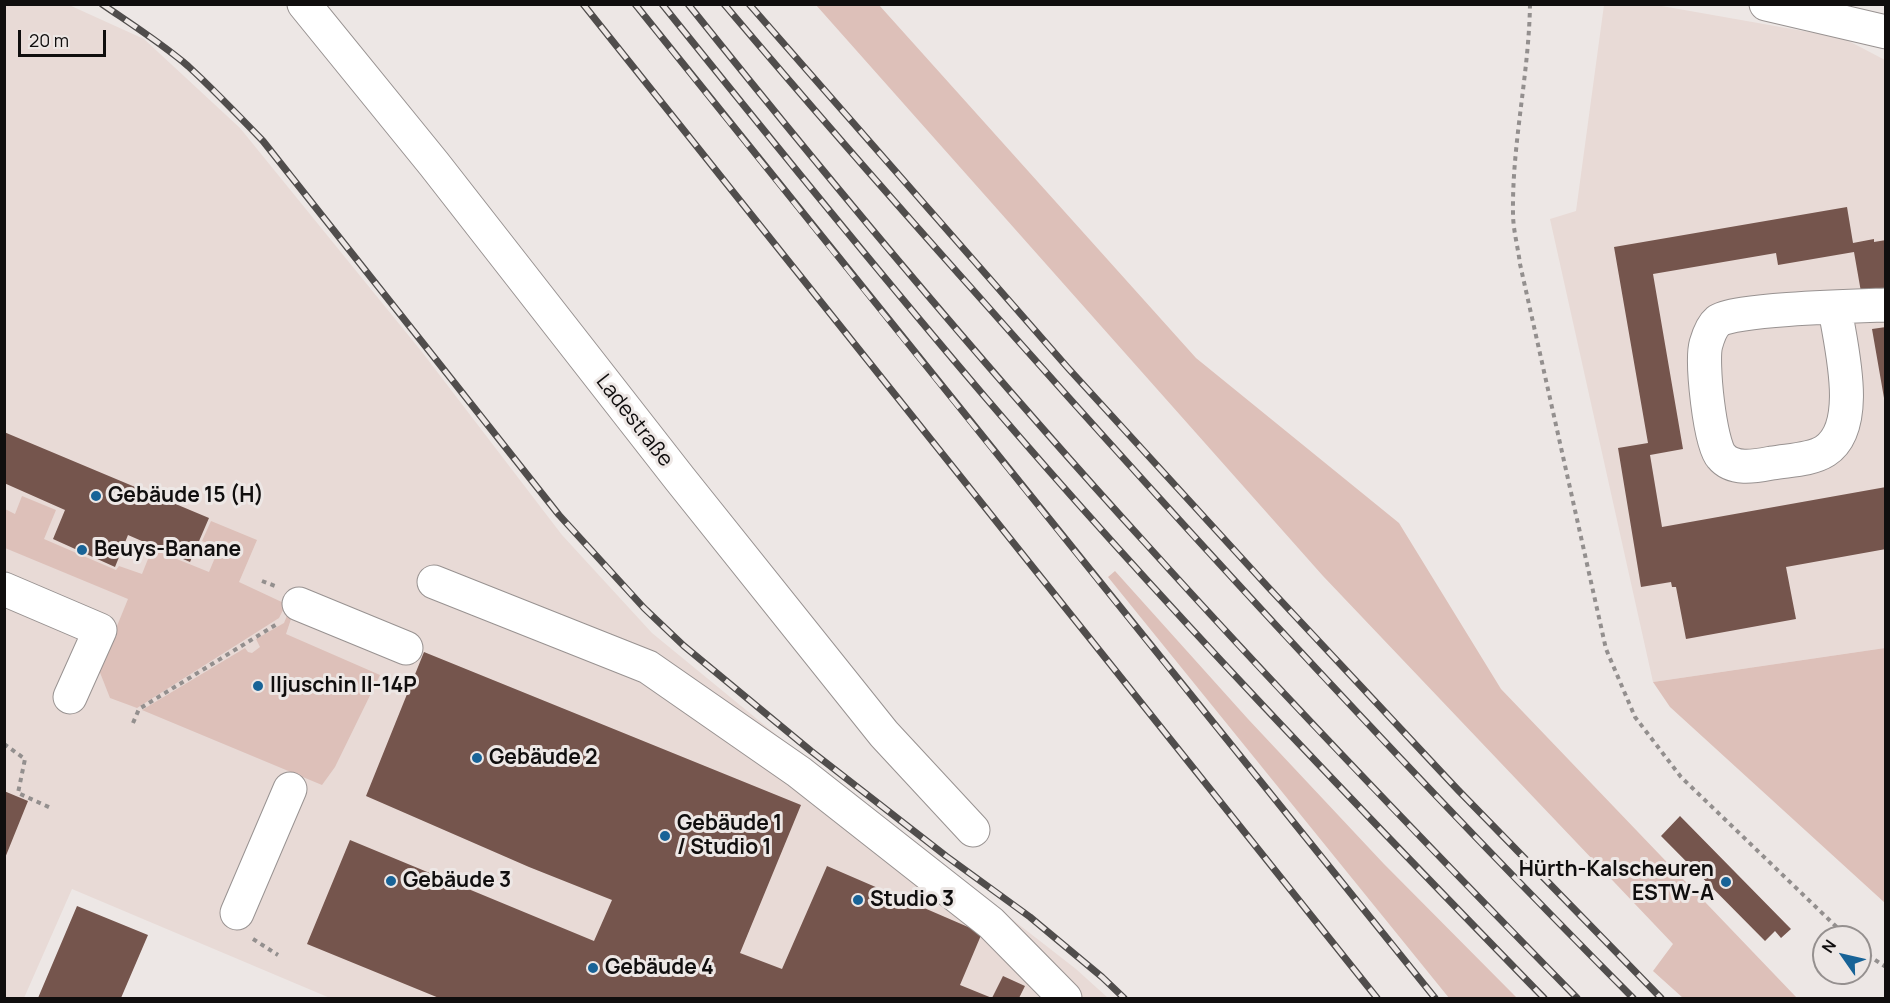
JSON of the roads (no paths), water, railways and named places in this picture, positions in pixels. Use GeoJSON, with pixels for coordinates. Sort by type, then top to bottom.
{"type":"FeatureCollection","features":[{"type":"Feature","properties":{"kind":"lane","name":"Ladestraße"},"geometry":{"type":"LineString","coordinates":[[304,4],[434,164],[687,488],[884,734],[973,830]]}},
{"type":"Feature","properties":{"kind":"lane"},"geometry":{"type":"LineString","coordinates":[[1766,4],[1886,32]]}},
{"type":"Feature","properties":{"kind":"lane"},"geometry":{"type":"LineString","coordinates":[[1835,308],[1846,377],[1846,419],[1837,440],[1826,451],[1810,457],[1749,467],[1732,464],[1721,457],[1714,445],[1705,376],[1705,346],[1712,329],[1719,320],[1736,314],[1886,304]]}},
{"type":"Feature","properties":{"kind":"lane"},"geometry":{"type":"LineString","coordinates":[[434,582],[648,667],[799,772],[991,922],[1065,999]]}},
{"type":"Feature","properties":{"kind":"lane"},"geometry":{"type":"LineString","coordinates":[[4,590],[100,630],[70,697]]}},
{"type":"Feature","properties":{"kind":"lane"},"geometry":{"type":"LineString","coordinates":[[288,605],[406,648]]}},
{"type":"Feature","properties":{"kind":"lane"},"geometry":{"type":"LineString","coordinates":[[237,913],[290,789]]}},
{"type":"Feature","properties":{"kind":"railway"},"geometry":{"type":"LineString","coordinates":[[102,4],[188,66],[263,141],[559,515],[644,608],[684,646],[811,751],[946,856],[1030,917],[1124,998]]}},
{"type":"Feature","properties":{"kind":"railway"},"geometry":{"type":"LineString","coordinates":[[583,4],[1377,998]]}},
{"type":"Feature","properties":{"kind":"railway"},"geometry":{"type":"LineString","coordinates":[[635,4],[1435,998]]}},
{"type":"Feature","properties":{"kind":"railway"},"geometry":{"type":"LineString","coordinates":[[662,4],[862,251],[1052,475],[1260,702],[1544,998]]}},
{"type":"Feature","properties":{"kind":"railway"},"geometry":{"type":"LineString","coordinates":[[688,4],[913,279],[1088,480],[1307,718],[1577,998]]}},
{"type":"Feature","properties":{"kind":"railway"},"geometry":{"type":"LineString","coordinates":[[724,4],[1053,381],[1216,560],[1380,737],[1633,998]]}},
{"type":"Feature","properties":{"kind":"railway"},"geometry":{"type":"LineString","coordinates":[[749,4],[1068,368],[1268,587],[1458,790],[1661,998]]}},
{"type":"Feature","properties":{"kind":"place","name":"Gebäude 15 (H)"},"geometry":{"type":"Point","coordinates":[96,496]}},
{"type":"Feature","properties":{"kind":"place","name":"Beuys-Banane"},"geometry":{"type":"Point","coordinates":[82,550]}},
{"type":"Feature","properties":{"kind":"place","name":"Iljuschin Il-14P"},"geometry":{"type":"Point","coordinates":[258,686]}},
{"type":"Feature","properties":{"kind":"place","name":"Gebäude 2"},"geometry":{"type":"Point","coordinates":[477,758]}},
{"type":"Feature","properties":{"kind":"place","name":"Gebäude 1 / Studio 1"},"geometry":{"type":"Point","coordinates":[665,836]}},
{"type":"Feature","properties":{"kind":"place","name":"Gebäude 3"},"geometry":{"type":"Point","coordinates":[391,881]}},
{"type":"Feature","properties":{"kind":"place","name":"Hürth-Kalscheuren ESTW-A"},"geometry":{"type":"Point","coordinates":[1726,882]}},
{"type":"Feature","properties":{"kind":"place","name":"Studio 3"},"geometry":{"type":"Point","coordinates":[858,900]}},
{"type":"Feature","properties":{"kind":"place","name":"Gebäude 4"},"geometry":{"type":"Point","coordinates":[593,968]}}]}
